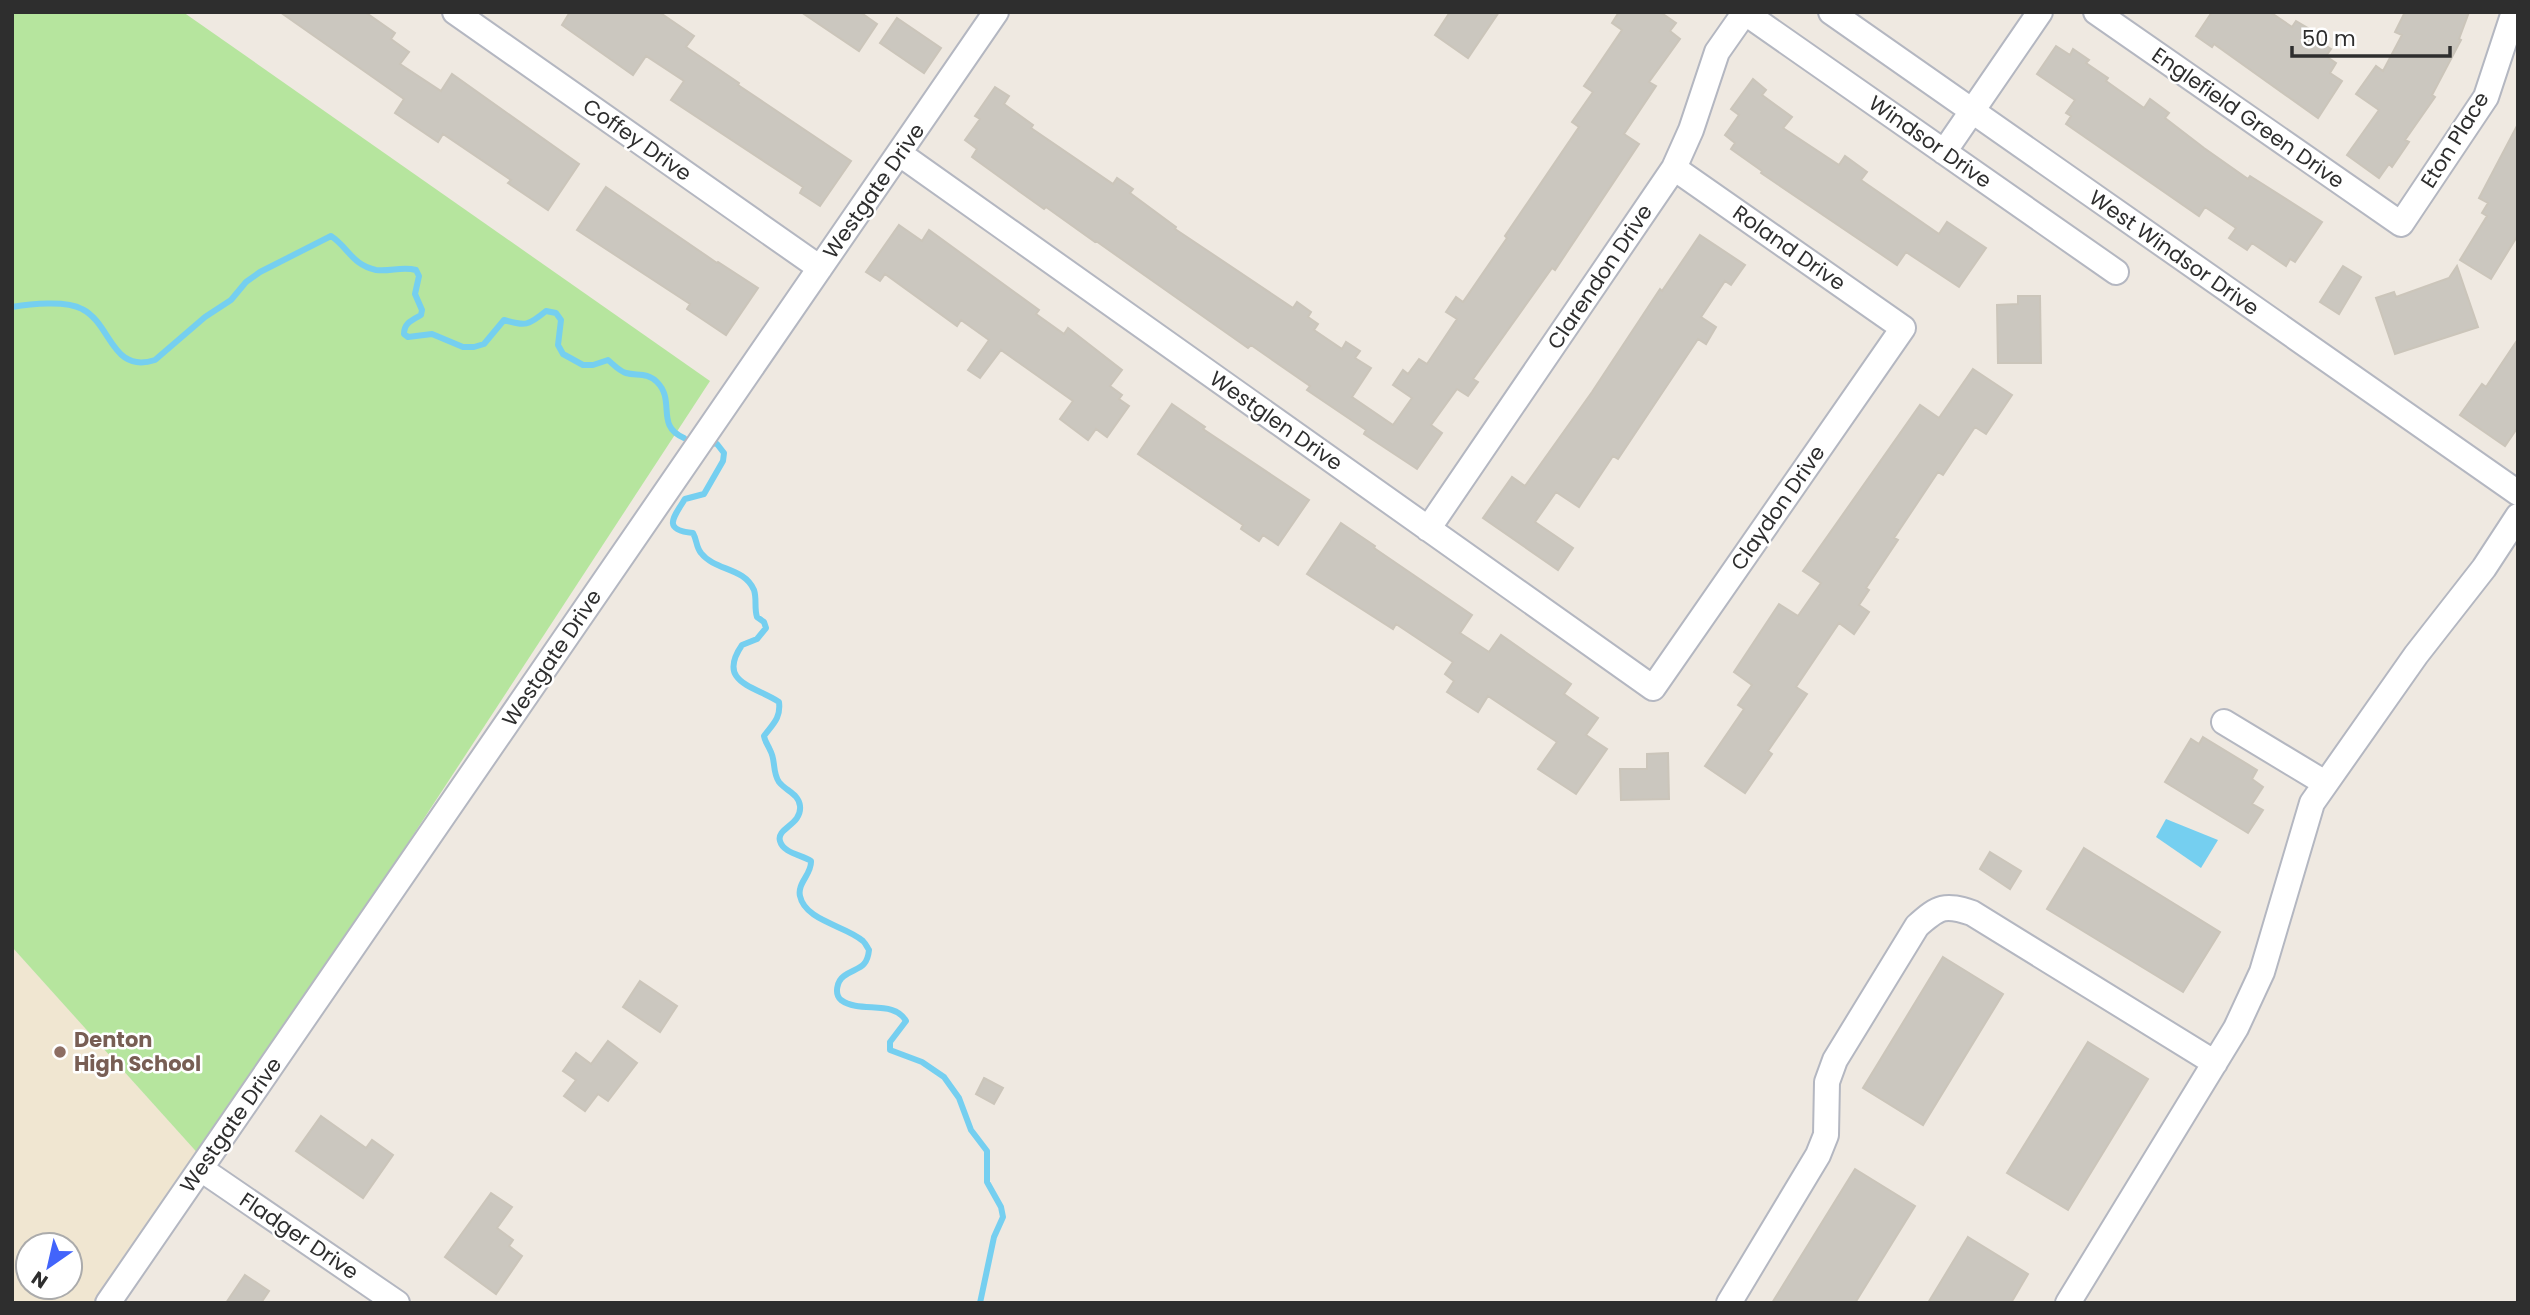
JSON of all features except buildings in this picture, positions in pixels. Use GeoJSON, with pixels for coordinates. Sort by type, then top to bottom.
{"type":"FeatureCollection","features":[{"type":"Feature","properties":{"kind":"street","name":"Coffey Drive"},"geometry":{"type":"LineString","coordinates":[[455,12],[820,268]]}},
{"type":"Feature","properties":{"kind":"street","name":"Windsor Drive"},"geometry":{"type":"LineString","coordinates":[[1744,12],[2116,272]]}},
{"type":"Feature","properties":{"kind":"street","name":"Clarendon Drive"},"geometry":{"type":"LineString","coordinates":[[1429,529],[1674,168],[1691,130],[1717,52],[1744,12]]}},
{"type":"Feature","properties":{"kind":"street","name":"West Windsor Drive"},"geometry":{"type":"LineString","coordinates":[[1831,12],[2518,493]]}},
{"type":"Feature","properties":{"kind":"street"},"geometry":{"type":"LineString","coordinates":[[1944,152],[2040,12]]}},
{"type":"Feature","properties":{"kind":"street","name":"Englefield Green Drive"},"geometry":{"type":"LineString","coordinates":[[2096,12],[2401,224]]}},
{"type":"Feature","properties":{"kind":"street","name":"Eton Place"},"geometry":{"type":"LineString","coordinates":[[2401,224],[2486,97],[2514,12]]}},
{"type":"Feature","properties":{"kind":"street","name":"Westgate Drive"},"geometry":{"type":"LineString","coordinates":[[108,1303],[900,154],[990,14]]}},
{"type":"Feature","properties":{"kind":"street","name":"Westglen Drive"},"geometry":{"type":"LineString","coordinates":[[900,154],[1653,688]]}},
{"type":"Feature","properties":{"kind":"street","name":"Roland Drive"},"geometry":{"type":"LineString","coordinates":[[1674,168],[1903,328]]}},
{"type":"Feature","properties":{"kind":"street","name":"Claydon Drive"},"geometry":{"type":"LineString","coordinates":[[1653,688],[1903,328]]}},
{"type":"Feature","properties":{"kind":"street"},"geometry":{"type":"LineString","coordinates":[[2068,1303],[2245,1011],[2262,972],[2312,803],[2416,654],[2484,568],[2518,516]]}},
{"type":"Feature","properties":{"kind":"street"},"geometry":{"type":"LineString","coordinates":[[2224,722],[2325,783]]}},
{"type":"Feature","properties":{"kind":"street"},"geometry":{"type":"LineString","coordinates":[[1729,1303],[1818,1155],[1826,1135],[1827,1082],[1835,1060],[1917,926],[1935,910],[1953,906],[1972,913],[2215,1063]]}},
{"type":"Feature","properties":{"kind":"street","name":"Fladger Drive"},"geometry":{"type":"LineString","coordinates":[[201,1169],[397,1303]]}},
{"type":"Feature","properties":{"kind":"shaded area","name":"Denton High School"},"geometry":{"type":"Polygon","coordinates":[[[12,947],[202,1158],[99,1303],[12,1303],[12,947]]]}},
{"type":"Feature","properties":{"kind":"green space"},"geometry":{"type":"Polygon","coordinates":[[[12,12],[183,12],[710,381],[202,1158],[12,947],[12,12]]]}},
{"type":"Feature","properties":{"kind":"water"},"geometry":{"type":"Polygon","coordinates":[[[2166,819],[2218,840],[2201,868],[2156,837],[2166,819]]]}},
{"type":"Feature","properties":{"kind":"waterway"},"geometry":{"type":"LineString","coordinates":[[12,307],[48,304],[75,306],[92,316],[120,354],[129,360],[140,362],[155,360],[205,317],[231,300],[246,282],[260,272],[331,236],[368,268],[416,270],[419,276],[415,294],[422,310],[421,315],[405,327],[404,334],[408,337],[432,334],[463,347],[474,347],[484,344],[504,320],[526,323],[546,311],[556,313],[561,320],[558,345],[563,354],[583,365],[608,360],[623,372],[653,379],[665,397],[670,427],[684,438]]}},
{"type":"Feature","properties":{"kind":"waterway"},"geometry":{"type":"LineString","coordinates":[[712,443],[717,444],[724,453],[723,461],[704,494],[685,499],[674,518],[674,526],[693,533],[699,551],[707,559],[737,573],[754,590],[757,617],[764,622],[766,628],[757,639],[742,645],[733,668],[742,682],[779,702],[778,717],[764,736],[772,754],[777,778],[797,798],[800,806],[797,818],[782,833],[780,841],[789,851],[811,861],[800,891],[803,904],[818,917],[856,936],[869,950],[863,965],[840,981],[837,988],[839,997],[849,1004],[885,1008],[901,1014],[906,1021],[890,1042],[890,1050],[922,1062],[944,1077],[959,1098],[971,1130],[987,1151],[987,1182],[1001,1207],[1003,1217],[994,1237],[980,1303]]}},
{"type":"Feature","properties":{"kind":"place","name":"Denton High School"},"geometry":{"type":"Point","coordinates":[60,1052]}}]}
